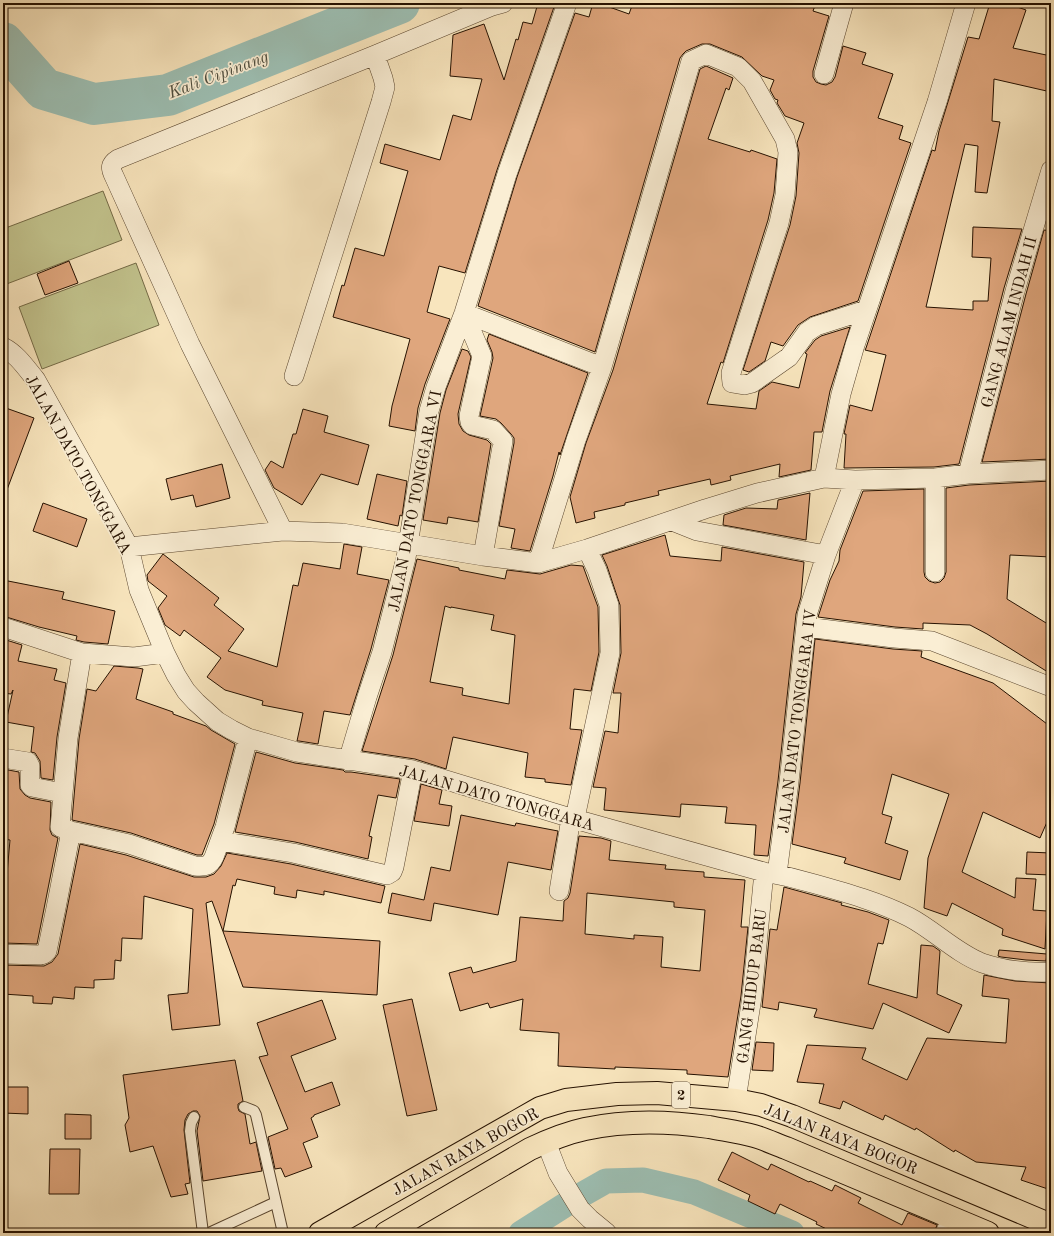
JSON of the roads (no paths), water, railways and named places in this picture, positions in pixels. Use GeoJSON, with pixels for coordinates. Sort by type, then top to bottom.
{"type":"FeatureCollection","features":[{"type":"Feature","properties":{"kind":"highway","name":"JALAN RAYA BOGOR"},"geometry":{"type":"LineString","coordinates":[[320,1233],[540,1108],[566,1100],[617,1094],[657,1093],[736,1100],[761,1105],[792,1116],[1051,1226]]}},
{"type":"Feature","properties":{"kind":"highway","name":"JALAN RAYA BOGOR"},"geometry":{"type":"LineString","coordinates":[[387,1233],[530,1149],[546,1142],[584,1129],[620,1124],[651,1122],[684,1124],[753,1136],[786,1148],[949,1226],[988,1233]]}},
{"type":"Feature","properties":{"kind":"street"},"geometry":{"type":"LineString","coordinates":[[283,531],[190,344],[114,176],[112,166],[113,162],[492,6],[503,3]]}},
{"type":"Feature","properties":{"kind":"street","name":"JALAN DATO TONGGARA VI"},"geometry":{"type":"LineString","coordinates":[[348,760],[366,697],[382,652],[409,544],[429,411],[436,387],[464,313],[507,174],[567,3]]}},
{"type":"Feature","properties":{"kind":"street"},"geometry":{"type":"LineString","coordinates":[[824,74],[844,3]]}},
{"type":"Feature","properties":{"kind":"street"},"geometry":{"type":"LineString","coordinates":[[824,478],[841,394],[854,345],[937,102],[966,3]]}},
{"type":"Feature","properties":{"kind":"street"},"geometry":{"type":"LineString","coordinates":[[538,562],[576,440],[602,367],[691,61],[706,54],[738,68],[752,81],[785,139],[788,152],[785,195],[779,224],[731,373],[732,383],[744,385],[752,383],[789,357],[807,332],[816,326],[866,310]]}},
{"type":"Feature","properties":{"kind":"street"},"geometry":{"type":"LineString","coordinates":[[294,376],[381,102],[384,87],[383,78],[375,55]]}},
{"type":"Feature","properties":{"kind":"street","name":"GANG ALAM INDAH II"},"geometry":{"type":"LineString","coordinates":[[968,474],[1015,291],[1051,170]]}},
{"type":"Feature","properties":{"kind":"street"},"geometry":{"type":"LineString","coordinates":[[464,313],[602,367]]}},
{"type":"Feature","properties":{"kind":"street"},"geometry":{"type":"LineString","coordinates":[[464,313],[482,356],[469,416],[470,422],[472,425],[493,430],[503,441],[483,556]]}},
{"type":"Feature","properties":{"kind":"street","name":"JALAN DATO TONGGARA"},"geometry":{"type":"LineString","coordinates":[[3,347],[14,354],[36,380],[129,547],[139,590],[165,653],[176,675],[191,696],[217,721],[232,730],[248,738],[297,752],[413,770],[573,818],[864,898],[910,918],[981,962],[999,967],[1034,973],[1051,972]]}},
{"type":"Feature","properties":{"kind":"street"},"geometry":{"type":"LineString","coordinates":[[129,547],[283,531],[342,533],[483,556],[538,562],[587,549],[757,493],[824,478],[855,480],[935,478],[968,474],[1051,470]]}},
{"type":"Feature","properties":{"kind":"street"},"geometry":{"type":"LineString","coordinates":[[935,478],[935,572]]}},
{"type":"Feature","properties":{"kind":"street","name":"JALAN DATO TONGGARA IV"},"geometry":{"type":"LineString","coordinates":[[771,873],[789,782],[807,615],[826,555],[855,480]]}},
{"type":"Feature","properties":{"kind":"street"},"geometry":{"type":"LineString","coordinates":[[672,521],[697,531],[826,555]]}},
{"type":"Feature","properties":{"kind":"street"},"geometry":{"type":"LineString","coordinates":[[560,891],[573,818],[610,653],[609,606],[597,570],[587,549]]}},
{"type":"Feature","properties":{"kind":"street"},"geometry":{"type":"LineString","coordinates":[[3,627],[82,653],[134,657],[165,653]]}},
{"type":"Feature","properties":{"kind":"street"},"geometry":{"type":"LineString","coordinates":[[806,628],[932,641],[1051,687]]}},
{"type":"Feature","properties":{"kind":"street"},"geometry":{"type":"LineString","coordinates":[[82,653],[68,738],[60,827],[71,831],[129,844],[195,866],[207,866],[212,862],[225,827],[248,738]]}},
{"type":"Feature","properties":{"kind":"street"},"geometry":{"type":"LineString","coordinates":[[3,758],[28,762],[30,766],[30,785],[32,788],[62,793]]}},
{"type":"Feature","properties":{"kind":"street"},"geometry":{"type":"LineString","coordinates":[[220,841],[293,853],[388,875],[392,872],[394,867],[413,770]]}},
{"type":"Feature","properties":{"kind":"street"},"geometry":{"type":"LineString","coordinates":[[3,954],[41,955],[47,951],[71,831]]}},
{"type":"Feature","properties":{"kind":"street","name":"GANG HIDUP BARU"},"geometry":{"type":"LineString","coordinates":[[736,1100],[771,873]]}},
{"type":"Feature","properties":{"kind":"street"},"geometry":{"type":"LineString","coordinates":[[546,1142],[558,1173],[580,1209],[607,1233]]}},
{"type":"Feature","properties":{"kind":"lane"},"geometry":{"type":"LineString","coordinates":[[244,1107],[254,1112],[256,1115],[283,1233]]}},
{"type":"Feature","properties":{"kind":"lane"},"geometry":{"type":"LineString","coordinates":[[194,1117],[191,1123],[190,1131],[203,1233]]}},
{"type":"Feature","properties":{"kind":"lane"},"geometry":{"type":"LineString","coordinates":[[209,1233],[276,1202]]}},
{"type":"Feature","properties":{"kind":"waterway","name":"Kali Cipinang"},"geometry":{"type":"LineString","coordinates":[[3,43],[44,89],[94,104],[168,95],[399,3]]}},
{"type":"Feature","properties":{"kind":"waterway"},"geometry":{"type":"LineString","coordinates":[[521,1233],[606,1181],[643,1180],[694,1192],[792,1233]]}}]}
